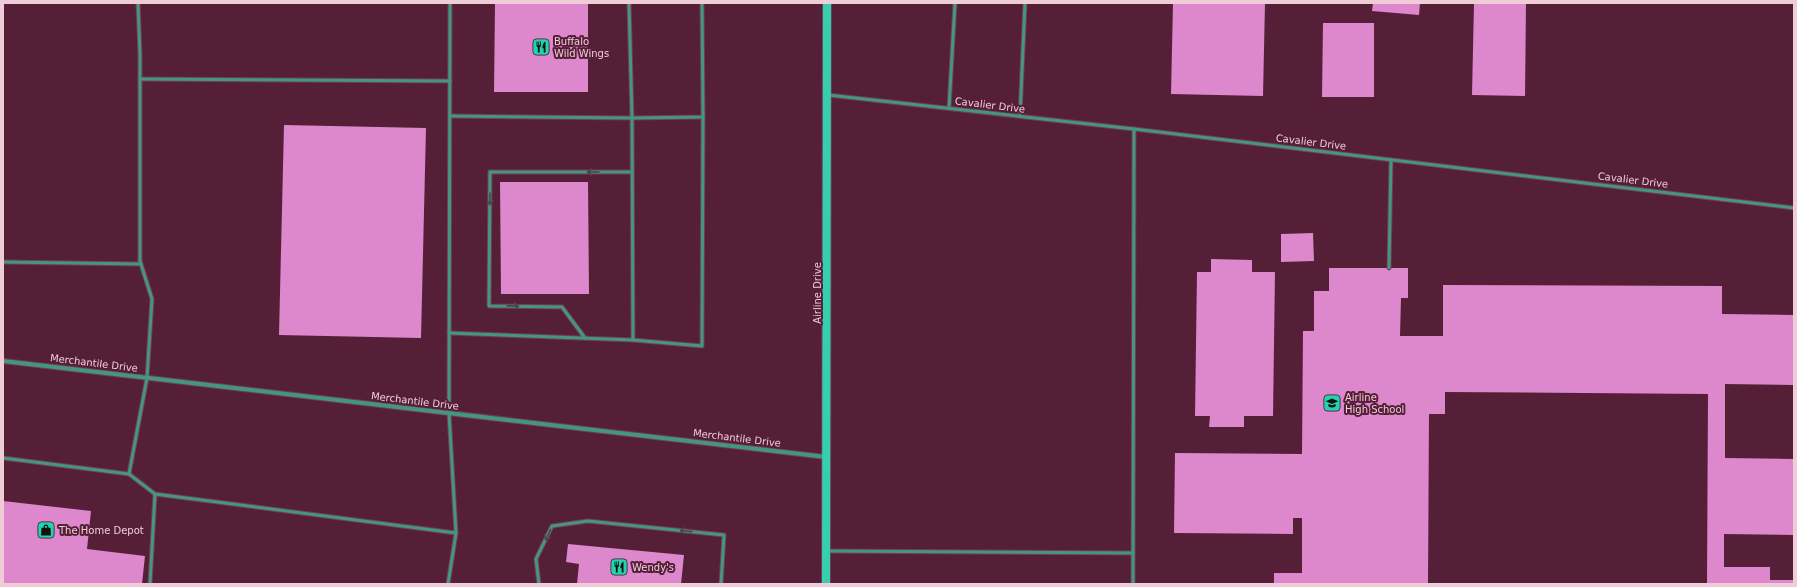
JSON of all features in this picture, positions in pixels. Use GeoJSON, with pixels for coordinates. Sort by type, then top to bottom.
{"type":"FeatureCollection","features":[{"type":"Feature","properties":{"kind":"main road","name":"Airline Drive"},"geometry":{"type":"LineString","coordinates":[[826,584],[827,3]]}},
{"type":"Feature","properties":{"kind":"street","name":"Merchantile Drive"},"geometry":{"type":"LineString","coordinates":[[3,361],[826,456]]}},
{"type":"Feature","properties":{"kind":"lane"},"geometry":{"type":"LineString","coordinates":[[129,474],[148,378],[152,299],[141,264],[138,3]]}},
{"type":"Feature","properties":{"kind":"lane"},"geometry":{"type":"LineString","coordinates":[[448,584],[456,533],[449,413],[450,3]]}},
{"type":"Feature","properties":{"kind":"lane"},"geometry":{"type":"LineString","coordinates":[[629,3],[632,118],[633,340]]}},
{"type":"Feature","properties":{"kind":"lane"},"geometry":{"type":"LineString","coordinates":[[449,333],[633,340],[702,346],[702,3]]}},
{"type":"Feature","properties":{"kind":"lane"},"geometry":{"type":"LineString","coordinates":[[949,108],[955,3]]}},
{"type":"Feature","properties":{"kind":"lane"},"geometry":{"type":"LineString","coordinates":[[1020,116],[1025,3]]}},
{"type":"Feature","properties":{"kind":"lane"},"geometry":{"type":"LineString","coordinates":[[140,79],[450,81]]}},
{"type":"Feature","properties":{"kind":"lane","name":"Cavalier Drive"},"geometry":{"type":"LineString","coordinates":[[827,94],[1794,208]]}},
{"type":"Feature","properties":{"kind":"lane"},"geometry":{"type":"LineString","coordinates":[[450,116],[632,118],[703,117]]}},
{"type":"Feature","properties":{"kind":"lane"},"geometry":{"type":"LineString","coordinates":[[1133,584],[1134,129]]}},
{"type":"Feature","properties":{"kind":"lane"},"geometry":{"type":"LineString","coordinates":[[1389,268],[1391,160]]}},
{"type":"Feature","properties":{"kind":"lane"},"geometry":{"type":"LineString","coordinates":[[585,338],[562,307],[489,306],[490,172],[632,172]]}},
{"type":"Feature","properties":{"kind":"lane"},"geometry":{"type":"LineString","coordinates":[[3,262],[141,264]]}},
{"type":"Feature","properties":{"kind":"lane"},"geometry":{"type":"LineString","coordinates":[[3,458],[129,474],[155,494],[456,533]]}},
{"type":"Feature","properties":{"kind":"lane"},"geometry":{"type":"LineString","coordinates":[[150,584],[155,494]]}},
{"type":"Feature","properties":{"kind":"lane"},"geometry":{"type":"LineString","coordinates":[[539,584],[536,559],[552,526],[588,521],[724,535],[721,584]]}},
{"type":"Feature","properties":{"kind":"lane"},"geometry":{"type":"LineString","coordinates":[[827,550],[1133,553]]}},
{"type":"Feature","properties":{"kind":"building","name":"Buffalo Wild Wings"},"geometry":{"type":"Polygon","coordinates":[[[495,3],[588,3],[588,92],[494,92],[495,3]]]}},
{"type":"Feature","properties":{"kind":"building"},"geometry":{"type":"Polygon","coordinates":[[[1173,3],[1265,3],[1263,96],[1171,94],[1173,3]]]}},
{"type":"Feature","properties":{"kind":"building"},"geometry":{"type":"Polygon","coordinates":[[[1373,3],[1420,3],[1419,15],[1372,11],[1373,3]]]}},
{"type":"Feature","properties":{"kind":"building"},"geometry":{"type":"Polygon","coordinates":[[[1474,3],[1526,3],[1525,96],[1472,95],[1474,3]]]}},
{"type":"Feature","properties":{"kind":"building"},"geometry":{"type":"Polygon","coordinates":[[[1323,23],[1374,23],[1374,97],[1322,97],[1323,23]]]}},
{"type":"Feature","properties":{"kind":"building"},"geometry":{"type":"Polygon","coordinates":[[[284,125],[426,128],[421,338],[279,335],[284,125]]]}},
{"type":"Feature","properties":{"kind":"building"},"geometry":{"type":"Polygon","coordinates":[[[500,182],[588,182],[589,294],[501,294],[500,182]]]}},
{"type":"Feature","properties":{"kind":"building"},"geometry":{"type":"Polygon","coordinates":[[[1313,233],[1314,261],[1281,262],[1281,234],[1313,233]]]}},
{"type":"Feature","properties":{"kind":"building"},"geometry":{"type":"Polygon","coordinates":[[[1211,259],[1252,260],[1252,272],[1275,272],[1273,416],[1244,416],[1244,427],[1209,427],[1210,416],[1195,416],[1197,272],[1211,272],[1211,259]]]}},
{"type":"Feature","properties":{"kind":"building","name":"Airline High School"},"geometry":{"type":"Polygon","coordinates":[[[1329,268],[1408,268],[1408,298],[1401,298],[1400,336],[1443,336],[1443,285],[1722,286],[1722,314],[1794,315],[1794,385],[1725,384],[1725,458],[1794,459],[1794,535],[1724,534],[1724,567],[1770,567],[1770,580],[1794,580],[1794,584],[1707,584],[1708,394],[1445,392],[1445,414],[1429,414],[1428,584],[1274,584],[1274,573],[1302,573],[1302,518],[1293,518],[1293,534],[1174,533],[1175,453],[1302,454],[1303,331],[1314,331],[1314,291],[1329,291],[1329,268]]]}},
{"type":"Feature","properties":{"kind":"building","name":"The Home Depot"},"geometry":{"type":"Polygon","coordinates":[[[3,501],[91,511],[87,549],[145,556],[142,584],[3,584],[3,501]]]}},
{"type":"Feature","properties":{"kind":"building"},"geometry":{"type":"Polygon","coordinates":[[[568,544],[684,555],[681,584],[577,584],[579,564],[566,562],[568,544]]]}},
{"type":"Feature","properties":{"kind":"place","name":"Buffalo Wild Wings"},"geometry":{"type":"Point","coordinates":[541,47]}},
{"type":"Feature","properties":{"kind":"place","name":"Airline High School"},"geometry":{"type":"Point","coordinates":[1332,403]}},
{"type":"Feature","properties":{"kind":"place","name":"The Home Depot"},"geometry":{"type":"Point","coordinates":[46,530]}},
{"type":"Feature","properties":{"kind":"place","name":"Wendy's"},"geometry":{"type":"Point","coordinates":[619,567]}}]}
